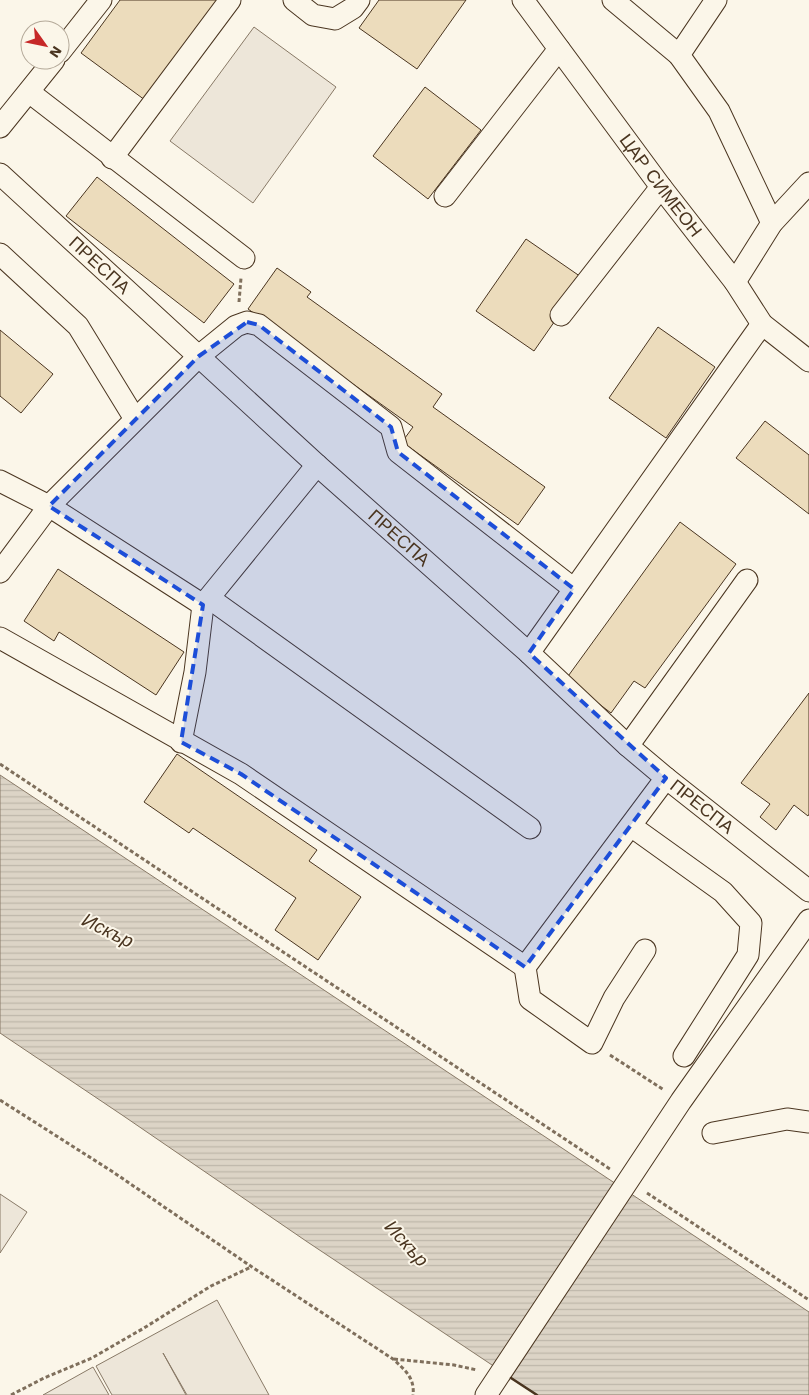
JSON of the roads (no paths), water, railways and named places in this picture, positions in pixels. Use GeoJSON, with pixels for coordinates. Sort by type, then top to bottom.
{"type":"FeatureCollection","features":[{"type":"Feature","properties":{"kind":"street"},"geometry":{"type":"LineString","coordinates":[[70,39],[101,0]]}},
{"type":"Feature","properties":{"kind":"street"},"geometry":{"type":"LineString","coordinates":[[112,158],[230,0]]}},
{"type":"Feature","properties":{"kind":"street"},"geometry":{"type":"LineString","coordinates":[[294,0],[313,15],[335,19],[352,8],[359,0]]}},
{"type":"Feature","properties":{"kind":"street","name":"ЦАР СИМЕОН"},"geometry":{"type":"LineString","coordinates":[[523,0],[735,282],[762,324],[809,361]]}},
{"type":"Feature","properties":{"kind":"street"},"geometry":{"type":"LineString","coordinates":[[612,0],[679,55],[719,112],[772,223]]}},
{"type":"Feature","properties":{"kind":"street"},"geometry":{"type":"LineString","coordinates":[[679,55],[716,0]]}},
{"type":"Feature","properties":{"kind":"street"},"geometry":{"type":"LineString","coordinates":[[445,196],[559,49]]}},
{"type":"Feature","properties":{"kind":"street"},"geometry":{"type":"LineString","coordinates":[[0,128],[46,70]]}},
{"type":"Feature","properties":{"kind":"street"},"geometry":{"type":"LineString","coordinates":[[29,92],[112,158],[244,258]]}},
{"type":"Feature","properties":{"kind":"street","name":"ПРЕСПА"},"geometry":{"type":"LineString","coordinates":[[0,174],[317,464],[530,652],[628,746],[809,891]]}},
{"type":"Feature","properties":{"kind":"street"},"geometry":{"type":"LineString","coordinates":[[735,282],[772,223],[809,184]]}},
{"type":"Feature","properties":{"kind":"street"},"geometry":{"type":"LineString","coordinates":[[561,315],[662,187]]}},
{"type":"Feature","properties":{"kind":"street"},"geometry":{"type":"LineString","coordinates":[[0,254],[78,326],[135,420]]}},
{"type":"Feature","properties":{"kind":"street"},"geometry":{"type":"LineString","coordinates":[[0,572],[49,506],[199,356],[236,326],[247,322],[260,325],[391,427],[398,452],[574,589]]}},
{"type":"Feature","properties":{"kind":"street"},"geometry":{"type":"LineString","coordinates":[[530,652],[762,324]]}},
{"type":"Feature","properties":{"kind":"street"},"geometry":{"type":"LineString","coordinates":[[181,742],[195,672],[206,601],[317,464]]}},
{"type":"Feature","properties":{"kind":"street"},"geometry":{"type":"LineString","coordinates":[[0,481],[49,506],[206,601],[530,828]]}},
{"type":"Feature","properties":{"kind":"street"},"geometry":{"type":"LineString","coordinates":[[628,746],[747,580]]}},
{"type":"Feature","properties":{"kind":"street"},"geometry":{"type":"LineString","coordinates":[[0,638],[181,742],[241,774],[524,967],[530,999],[592,1043],[614,998],[645,950]]}},
{"type":"Feature","properties":{"kind":"street"},"geometry":{"type":"LineString","coordinates":[[524,967],[666,778]]}},
{"type":"Feature","properties":{"kind":"street"},"geometry":{"type":"LineString","coordinates":[[631,826],[723,892],[751,924],[748,955],[684,1056]]}},
{"type":"Feature","properties":{"kind":"street"},"geometry":{"type":"LineString","coordinates":[[495,1382],[681,1101],[809,920]]}},
{"type":"Feature","properties":{"kind":"street"},"geometry":{"type":"LineString","coordinates":[[713,1133],[787,1119],[809,1122]]}},
{"type":"Feature","properties":{"kind":"water","name":"Искър"},"geometry":{"type":"Polygon","coordinates":[[[0,775],[809,1312],[809,1395],[537,1395],[0,1033],[0,775]]]}}]}
